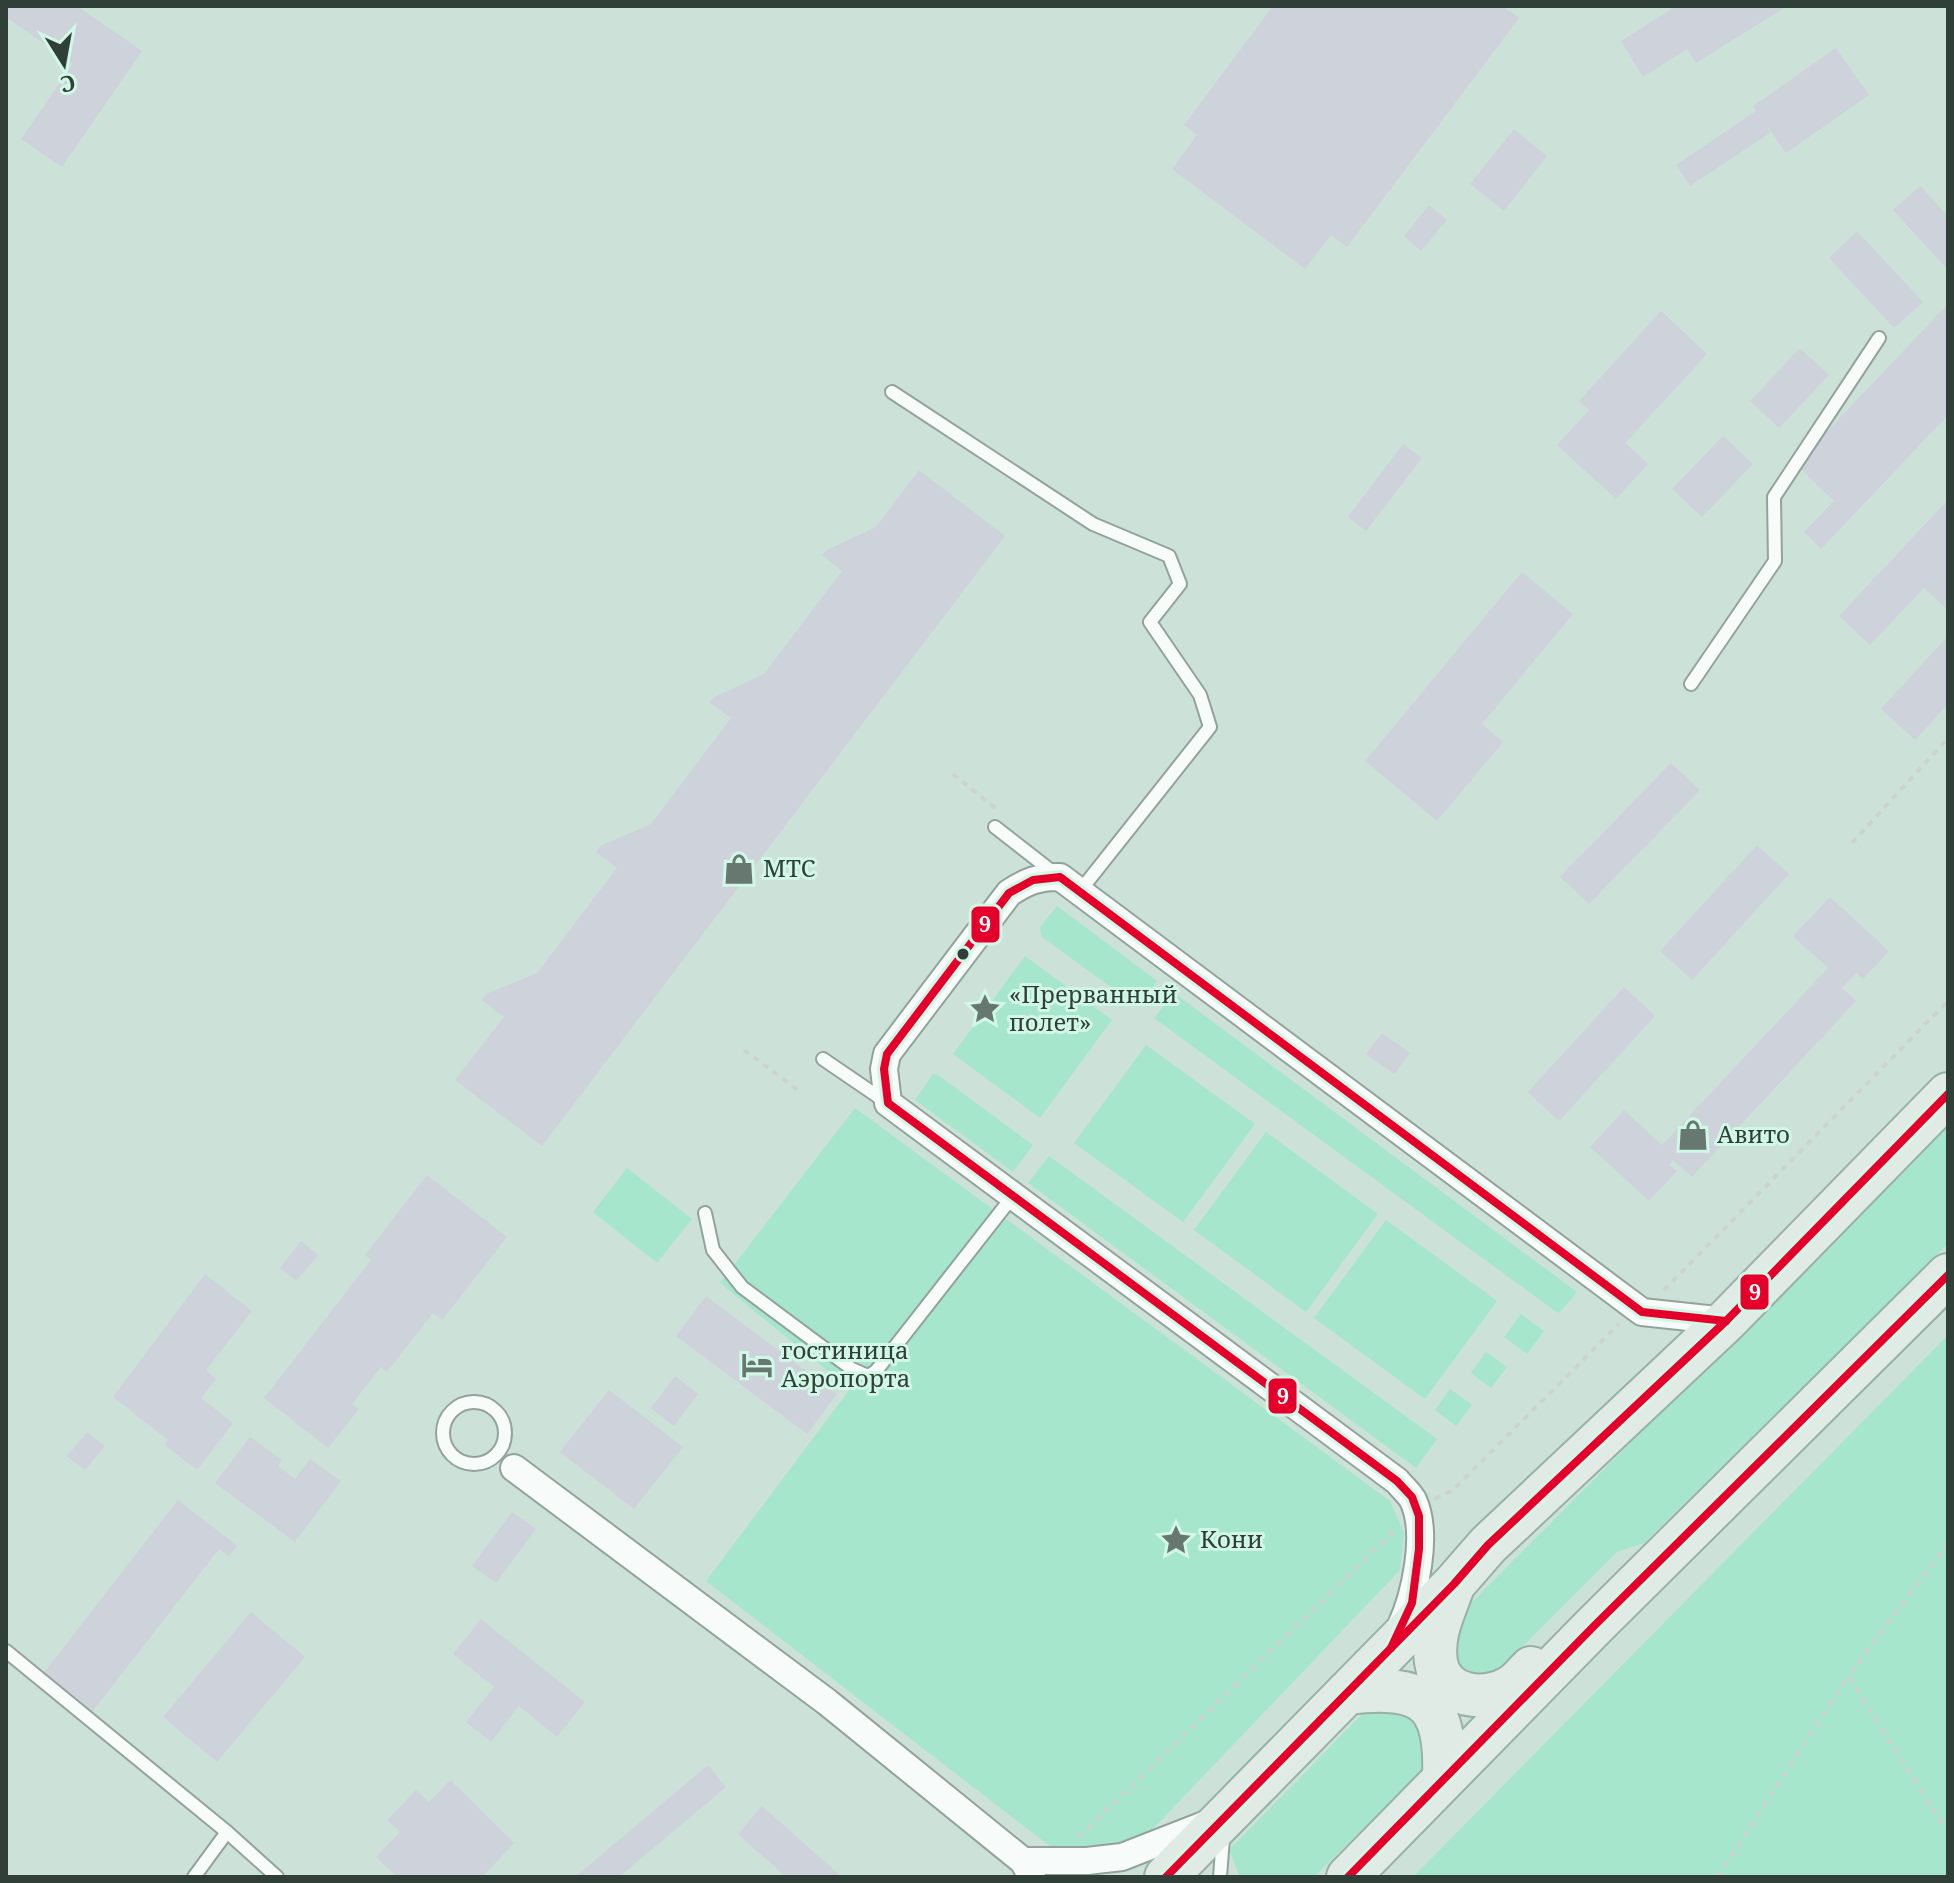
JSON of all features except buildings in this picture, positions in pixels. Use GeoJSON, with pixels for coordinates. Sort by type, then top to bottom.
{"type":"FeatureCollection","features":[{"type":"Feature","properties":{"kind":"main road"},"geometry":{"type":"LineString","coordinates":[[1166,1877],[1454,1584],[1488,1545],[1726,1321],[1948,1094]]}},
{"type":"Feature","properties":{"kind":"main road"},"geometry":{"type":"LineString","coordinates":[[1348,1877],[1444,1776],[1948,1275]]}},
{"type":"Feature","properties":{"kind":"main road"},"geometry":{"type":"LineString","coordinates":[[1454,1584],[1435,1633],[1436,1666],[1449,1687],[1479,1698],[1512,1687],[1569,1634],[1594,1626]]}},
{"type":"Feature","properties":{"kind":"main road"},"geometry":{"type":"LineString","coordinates":[[1347,1693],[1380,1689],[1405,1692],[1427,1703],[1439,1722],[1445,1745],[1444,1776]]}},
{"type":"Feature","properties":{"kind":"street"},"geometry":{"type":"LineString","coordinates":[[1391,1648],[1412,1603],[1419,1549],[1419,1516],[1412,1497],[1397,1481],[888,1103],[884,1078],[887,1054],[1009,893],[1043,876],[1070,884],[1642,1312],[1726,1321]]}},
{"type":"Feature","properties":{"kind":"street"},"geometry":{"type":"LineString","coordinates":[[505,1462],[827,1702],[1028,1869],[1055,1861],[1122,1857],[1224,1818]]}},
{"type":"Feature","properties":{"kind":"lane"},"geometry":{"type":"LineString","coordinates":[[1691,684],[1775,561],[1774,497],[1879,338]]}},
{"type":"Feature","properties":{"kind":"lane"},"geometry":{"type":"LineString","coordinates":[[892,392],[1093,524],[1169,556],[1180,584],[1150,622],[1200,695],[1210,727],[1070,884],[995,827]]}},
{"type":"Feature","properties":{"kind":"lane"},"geometry":{"type":"LineString","coordinates":[[823,1059],[888,1103]]}},
{"type":"Feature","properties":{"kind":"lane"},"geometry":{"type":"LineString","coordinates":[[705,1213],[713,1250],[742,1287],[852,1369],[868,1376],[876,1371],[1013,1196]]}},
{"type":"Feature","properties":{"kind":"lane"},"geometry":{"type":"LineString","coordinates":[[468,1402],[485,1403],[498,1412],[505,1427],[505,1462],[464,1463],[451,1454],[443,1439],[445,1423],[454,1409],[468,1402]]}},
{"type":"Feature","properties":{"kind":"lane"},"geometry":{"type":"LineString","coordinates":[[6,1651],[227,1832],[277,1877]]}},
{"type":"Feature","properties":{"kind":"lane"},"geometry":{"type":"LineString","coordinates":[[1220,1877],[1224,1818]]}},
{"type":"Feature","properties":{"kind":"lane"},"geometry":{"type":"LineString","coordinates":[[194,1877],[227,1832]]}},
{"type":"Feature","properties":{"kind":"path"},"geometry":{"type":"LineString","coordinates":[[1852,843],[1948,738]]}},
{"type":"Feature","properties":{"kind":"path"},"geometry":{"type":"LineString","coordinates":[[953,774],[1004,815]]}},
{"type":"Feature","properties":{"kind":"path"},"geometry":{"type":"LineString","coordinates":[[1055,1861],[1416,1509],[1453,1490],[1613,1327],[1642,1312],[1948,1001]]}},
{"type":"Feature","properties":{"kind":"path"},"geometry":{"type":"LineString","coordinates":[[744,1050],[799,1091]]}},
{"type":"Feature","properties":{"kind":"path"},"geometry":{"type":"LineString","coordinates":[[1718,1877],[1848,1676],[1948,1543]]}},
{"type":"Feature","properties":{"kind":"path"},"geometry":{"type":"LineString","coordinates":[[1848,1676],[1948,1833]]}},
{"type":"Feature","properties":{"kind":"green space"},"geometry":{"type":"Polygon","coordinates":[[[1057,906],[1157,981],[1138,1007],[1041,936],[1040,927],[1057,906]]]}},
{"type":"Feature","properties":{"kind":"green space"},"geometry":{"type":"Polygon","coordinates":[[[1025,956],[1112,1020],[1040,1118],[953,1054],[1025,956]]]}},
{"type":"Feature","properties":{"kind":"green space"},"geometry":{"type":"Polygon","coordinates":[[[1174,993],[1577,1292],[1559,1313],[1555,1311],[1154,1018],[1174,993]]]}},
{"type":"Feature","properties":{"kind":"green space"},"geometry":{"type":"Polygon","coordinates":[[[1146,1045],[1255,1124],[1183,1222],[1074,1143],[1146,1045]]]}},
{"type":"Feature","properties":{"kind":"green space"},"geometry":{"type":"Polygon","coordinates":[[[933,1074],[1033,1145],[1013,1172],[915,1100],[933,1074]]]}},
{"type":"Feature","properties":{"kind":"green space"},"geometry":{"type":"Polygon","coordinates":[[[855,1108],[1390,1501],[1404,1533],[1400,1570],[1149,1833],[1116,1852],[1068,1852],[1047,1844],[706,1581],[850,1389],[720,1283],[855,1108]]]}},
{"type":"Feature","properties":{"kind":"green space"},"geometry":{"type":"Polygon","coordinates":[[[1948,1124],[1948,1244],[1644,1543],[1617,1552],[1494,1675],[1480,1683],[1452,1666],[1454,1622],[1467,1607],[1948,1124]]]}},
{"type":"Feature","properties":{"kind":"green space"},"geometry":{"type":"Polygon","coordinates":[[[1266,1132],[1378,1214],[1306,1312],[1194,1230],[1266,1132]]]}},
{"type":"Feature","properties":{"kind":"green space"},"geometry":{"type":"Polygon","coordinates":[[[1049,1156],[1437,1439],[1416,1468],[1028,1183],[1049,1156]]]}},
{"type":"Feature","properties":{"kind":"green space"},"geometry":{"type":"Polygon","coordinates":[[[627,1168],[692,1219],[657,1263],[593,1212],[627,1168]]]}},
{"type":"Feature","properties":{"kind":"green space"},"geometry":{"type":"Polygon","coordinates":[[[1386,1220],[1497,1301],[1425,1399],[1314,1318],[1386,1220]]]}},
{"type":"Feature","properties":{"kind":"green space"},"geometry":{"type":"Polygon","coordinates":[[[1521,1314],[1544,1331],[1527,1354],[1504,1337],[1521,1314]]]}},
{"type":"Feature","properties":{"kind":"green space"},"geometry":{"type":"Polygon","coordinates":[[[1948,1335],[1948,1877],[1413,1877],[1948,1335]]]}},
{"type":"Feature","properties":{"kind":"green space"},"geometry":{"type":"Polygon","coordinates":[[[1486,1352],[1507,1367],[1491,1388],[1471,1373],[1486,1352]]]}},
{"type":"Feature","properties":{"kind":"green space"},"geometry":{"type":"Polygon","coordinates":[[[1450,1389],[1472,1405],[1456,1426],[1435,1410],[1450,1389]]]}},
{"type":"Feature","properties":{"kind":"green space"},"geometry":{"type":"Polygon","coordinates":[[[1396,1710],[1421,1733],[1426,1747],[1426,1767],[1314,1877],[1240,1877],[1229,1850],[1363,1713],[1396,1710]]]}},
{"type":"Feature","properties":{"kind":"transit line","name":"9"},"geometry":{"type":"LineString","coordinates":[[1391,1648],[1412,1603],[1419,1549],[1419,1516],[1412,1497],[1397,1481],[888,1103],[884,1069],[887,1054],[1009,893],[1033,880],[1060,877],[1642,1312],[1726,1321]]}},
{"type":"Feature","properties":{"kind":"transit line","name":"9"},"geometry":{"type":"LineString","coordinates":[[1166,1877],[1454,1584],[1488,1545],[1726,1321],[1948,1094]]}},
{"type":"Feature","properties":{"kind":"transit line","name":"9"},"geometry":{"type":"LineString","coordinates":[[1348,1877],[1594,1626],[1948,1275]]}},
{"type":"Feature","properties":{"kind":"place","name":"МТС"},"geometry":{"type":"Point","coordinates":[739,869]}},
{"type":"Feature","properties":{"kind":"place","name":"«Пpepвaнный пoлeт»"},"geometry":{"type":"Point","coordinates":[985,1009]}},
{"type":"Feature","properties":{"kind":"place","name":"Авито"},"geometry":{"type":"Point","coordinates":[1693,1135]}},
{"type":"Feature","properties":{"kind":"place","name":"гостиница Аэропорта"},"geometry":{"type":"Point","coordinates":[757,1365]}},
{"type":"Feature","properties":{"kind":"place","name":"Кони"},"geometry":{"type":"Point","coordinates":[1176,1540]}}]}
